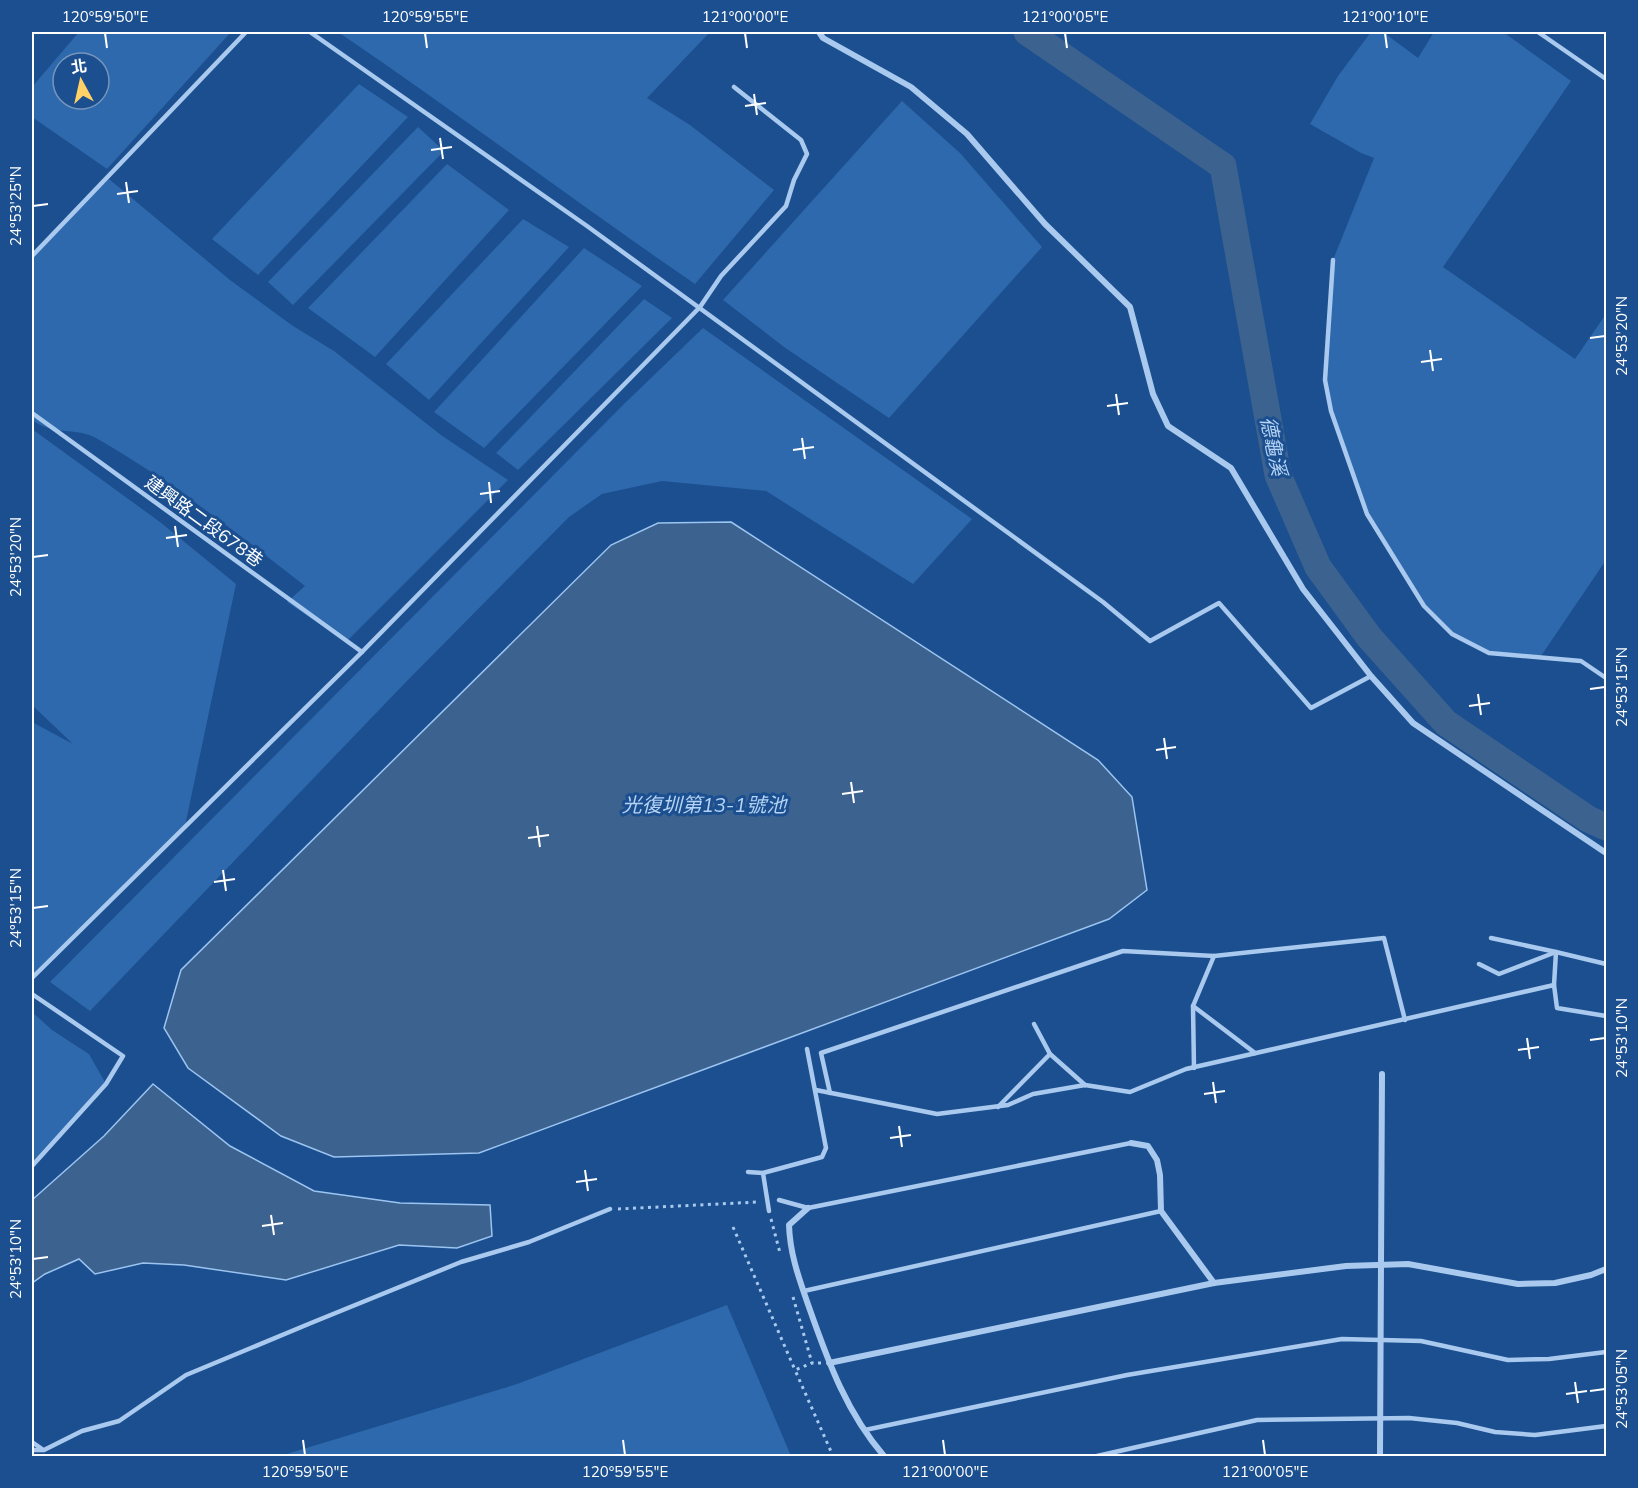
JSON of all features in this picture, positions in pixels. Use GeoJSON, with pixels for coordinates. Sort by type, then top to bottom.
{"type":"FeatureCollection","features":[{"type":"Feature","properties":{"kind":"street"},"geometry":{"type":"LineString","coordinates":[[819,32],[822,38],[911,87],[967,134],[1045,224],[1130,307],[1153,393],[1168,426],[1231,468],[1303,589],[1371,676],[1413,723],[1606,853]]}},
{"type":"Feature","properties":{"kind":"street"},"geometry":{"type":"LineString","coordinates":[[1380,1456],[1382,1074]]}},
{"type":"Feature","properties":{"kind":"street"},"geometry":{"type":"LineString","coordinates":[[1131,1143],[1148,1146],[1157,1160],[1160,1175],[1161,1211],[1214,1283]]}},
{"type":"Feature","properties":{"kind":"street"},"geometry":{"type":"LineString","coordinates":[[808,1208],[789,1225],[790,1250],[836,1383],[862,1431],[884,1456]]}},
{"type":"Feature","properties":{"kind":"street"},"geometry":{"type":"LineString","coordinates":[[829,1363],[1214,1283],[1346,1266],[1407,1264],[1518,1284],[1555,1283],[1591,1275],[1606,1269]]}},
{"type":"Feature","properties":{"kind":"lane"},"geometry":{"type":"LineString","coordinates":[[32,256],[246,32]]}},
{"type":"Feature","properties":{"kind":"lane"},"geometry":{"type":"LineString","coordinates":[[310,32],[700,307],[1103,602],[1150,641],[1219,603],[1311,708],[1371,676]]}},
{"type":"Feature","properties":{"kind":"lane"},"geometry":{"type":"LineString","coordinates":[[1538,32],[1606,79]]}},
{"type":"Feature","properties":{"kind":"lane"},"geometry":{"type":"LineString","coordinates":[[32,978],[362,652],[700,307],[721,276],[786,206],[794,180],[807,154],[801,140],[734,87]]}},
{"type":"Feature","properties":{"kind":"lane"},"geometry":{"type":"LineString","coordinates":[[1333,260],[1326,380],[1331,411],[1367,514],[1424,606],[1452,634],[1489,653],[1581,661],[1606,678]]}},
{"type":"Feature","properties":{"kind":"lane","name":"建興路二段678巷"},"geometry":{"type":"LineString","coordinates":[[32,413],[362,652]]}},
{"type":"Feature","properties":{"kind":"lane"},"geometry":{"type":"LineString","coordinates":[[830,1093],[821,1053],[1123,951],[1214,956],[1384,938],[1406,1020]]}},
{"type":"Feature","properties":{"kind":"lane"},"geometry":{"type":"LineString","coordinates":[[1491,938],[1606,964]]}},
{"type":"Feature","properties":{"kind":"lane"},"geometry":{"type":"LineString","coordinates":[[1479,964],[1500,974],[1556,952]]}},
{"type":"Feature","properties":{"kind":"lane"},"geometry":{"type":"LineString","coordinates":[[1556,952],[1554,985],[1557,1008],[1606,1016]]}},
{"type":"Feature","properties":{"kind":"lane"},"geometry":{"type":"LineString","coordinates":[[1194,1068],[1193,1006],[1214,956]]}},
{"type":"Feature","properties":{"kind":"lane"},"geometry":{"type":"LineString","coordinates":[[816,1090],[937,1114],[998,1107],[1034,1094],[1085,1084],[1130,1092],[1194,1068],[1554,985]]}},
{"type":"Feature","properties":{"kind":"lane"},"geometry":{"type":"LineString","coordinates":[[32,994],[123,1056],[106,1084],[32,1166]]}},
{"type":"Feature","properties":{"kind":"lane"},"geometry":{"type":"LineString","coordinates":[[1193,1006],[1256,1054]]}},
{"type":"Feature","properties":{"kind":"lane"},"geometry":{"type":"LineString","coordinates":[[1034,1024],[1050,1054],[1085,1084]]}},
{"type":"Feature","properties":{"kind":"lane"},"geometry":{"type":"LineString","coordinates":[[748,1173],[763,1173],[822,1157],[826,1148],[826,1138],[807,1049]]}},
{"type":"Feature","properties":{"kind":"lane"},"geometry":{"type":"LineString","coordinates":[[998,1107],[1050,1054]]}},
{"type":"Feature","properties":{"kind":"lane"},"geometry":{"type":"LineString","coordinates":[[779,1200],[808,1208],[1131,1143]]}},
{"type":"Feature","properties":{"kind":"lane"},"geometry":{"type":"LineString","coordinates":[[763,1173],[769,1211]]}},
{"type":"Feature","properties":{"kind":"lane"},"geometry":{"type":"LineString","coordinates":[[32,1449],[44,1450],[82,1431],[119,1421],[186,1375],[461,1262],[529,1242],[610,1209]]}},
{"type":"Feature","properties":{"kind":"lane"},"geometry":{"type":"LineString","coordinates":[[804,1292],[1161,1211]]}},
{"type":"Feature","properties":{"kind":"lane"},"geometry":{"type":"LineString","coordinates":[[862,1431],[1209,1360],[1342,1339],[1421,1341],[1508,1360],[1549,1359],[1606,1352]]}},
{"type":"Feature","properties":{"kind":"lane"},"geometry":{"type":"LineString","coordinates":[[1097,1456],[1257,1420],[1409,1418],[1535,1435],[1606,1426]]}},
{"type":"Feature","properties":{"kind":"lane"},"geometry":{"type":"LineString","coordinates":[[32,1442],[44,1450]]}},
{"type":"Feature","properties":{"kind":"path"},"geometry":{"type":"LineString","coordinates":[[610,1209],[779,1200]]}},
{"type":"Feature","properties":{"kind":"path"},"geometry":{"type":"LineString","coordinates":[[733,1227],[833,1456]]}},
{"type":"Feature","properties":{"kind":"path"},"geometry":{"type":"LineString","coordinates":[[795,1370],[812,1363],[829,1363]]}},
{"type":"Feature","properties":{"kind":"shaded area"},"geometry":{"type":"Polygon","coordinates":[[[79,32],[231,32],[107,169],[32,117],[32,87],[51,65],[51,111],[111,111],[111,51],[63,51],[79,32]]]}},
{"type":"Feature","properties":{"kind":"shaded area"},"geometry":{"type":"Polygon","coordinates":[[[338,32],[710,32],[647,98],[690,125],[774,190],[695,284],[338,32]]]}},
{"type":"Feature","properties":{"kind":"shaded area"},"geometry":{"type":"Polygon","coordinates":[[[1371,32],[1383,32],[1418,58],[1434,32],[1503,32],[1571,81],[1443,267],[1575,359],[1606,314],[1606,560],[1541,656],[1489,653],[1452,634],[1424,606],[1367,514],[1336,423],[1325,380],[1333,260],[1374,158],[1310,124],[1338,76],[1371,32]]]}},
{"type":"Feature","properties":{"kind":"shaded area"},"geometry":{"type":"Polygon","coordinates":[[[359,84],[408,117],[258,275],[212,239],[359,84]]]}},
{"type":"Feature","properties":{"kind":"shaded area"},"geometry":{"type":"Polygon","coordinates":[[[902,101],[960,153],[1042,247],[889,418],[784,347],[723,300],[902,101]]]}},
{"type":"Feature","properties":{"kind":"shaded area"},"geometry":{"type":"Polygon","coordinates":[[[418,127],[444,151],[293,305],[268,282],[418,127]]]}},
{"type":"Feature","properties":{"kind":"shaded area"},"geometry":{"type":"Polygon","coordinates":[[[447,164],[509,210],[375,357],[308,308],[447,164]]]}},
{"type":"Feature","properties":{"kind":"shaded area"},"geometry":{"type":"Polygon","coordinates":[[[109,179],[230,280],[293,326],[334,351],[441,435],[508,480],[346,642],[287,602],[305,586],[177,490],[96,438],[49,428],[32,420],[32,256],[109,179]]]}},
{"type":"Feature","properties":{"kind":"shaded area"},"geometry":{"type":"Polygon","coordinates":[[[523,219],[569,247],[429,400],[386,364],[523,219]]]}},
{"type":"Feature","properties":{"kind":"shaded area"},"geometry":{"type":"Polygon","coordinates":[[[584,248],[642,286],[484,448],[434,412],[584,248]]]}},
{"type":"Feature","properties":{"kind":"shaded area"},"geometry":{"type":"Polygon","coordinates":[[[644,299],[672,318],[518,470],[496,453],[644,299]]]}},
{"type":"Feature","properties":{"kind":"shaded area"},"geometry":{"type":"Polygon","coordinates":[[[703,328],[972,519],[913,584],[766,491],[662,481],[602,494],[569,517],[404,684],[90,1011],[50,982],[625,403],[703,328]]]}},
{"type":"Feature","properties":{"kind":"shaded area"},"geometry":{"type":"Polygon","coordinates":[[[32,429],[160,522],[236,584],[185,826],[32,978],[32,722],[73,744],[32,705],[32,429]]]}},
{"type":"Feature","properties":{"kind":"shaded area"},"geometry":{"type":"Polygon","coordinates":[[[32,1012],[52,1030],[89,1054],[106,1084],[32,1166],[32,1012]]]}},
{"type":"Feature","properties":{"kind":"shaded area"},"geometry":{"type":"Polygon","coordinates":[[[727,1305],[791,1456],[280,1456],[517,1384],[727,1305]]]}},
{"type":"Feature","properties":{"kind":"water","name":"光復圳第13-1號池"},"geometry":{"type":"Polygon","coordinates":[[[731,522],[1098,760],[1132,797],[1147,890],[1109,919],[479,1153],[334,1157],[281,1136],[188,1068],[164,1028],[181,970],[611,545],[658,523],[731,522]]]}},
{"type":"Feature","properties":{"kind":"water"},"geometry":{"type":"Polygon","coordinates":[[[153,1084],[230,1146],[314,1191],[400,1203],[490,1205],[492,1236],[457,1248],[399,1245],[286,1280],[184,1265],[143,1263],[95,1274],[79,1259],[45,1274],[32,1283],[32,1200],[104,1136],[153,1084]]]}},
{"type":"Feature","properties":{"kind":"waterway","name":"德龜溪"},"geometry":{"type":"LineString","coordinates":[[1027,32],[1223,166],[1278,475],[1318,567],[1369,637],[1446,723],[1588,819],[1606,827]]}}]}
